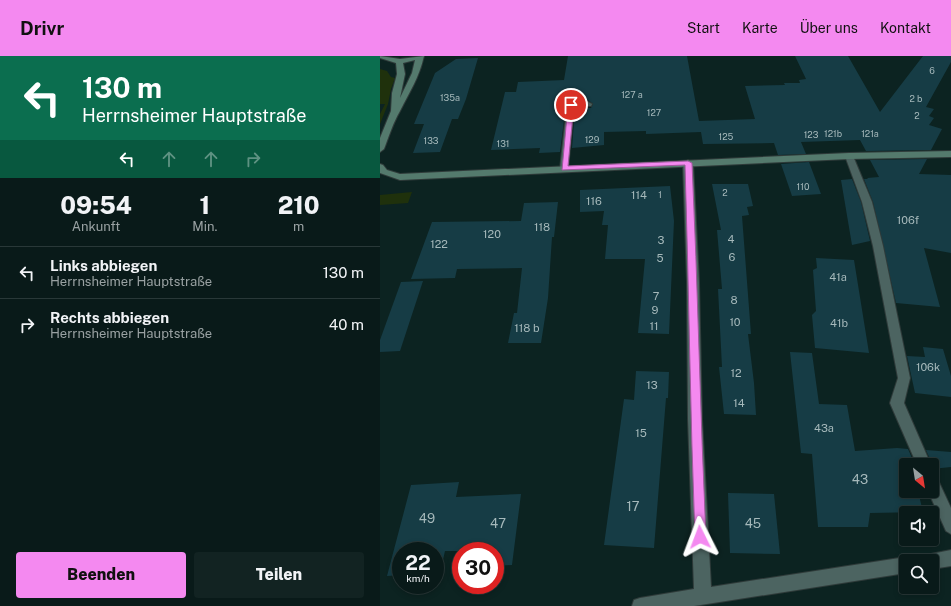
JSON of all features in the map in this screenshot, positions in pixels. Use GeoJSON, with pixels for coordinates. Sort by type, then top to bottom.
{"type":"FeatureCollection","features":[{"type":"Feature","properties":{"kind":"street"},"geometry":{"type":"LineString","coordinates":[[380,149],[395,112],[408,91],[416,73],[420,56],[399,61],[381,57]]}},
{"type":"Feature","properties":{"kind":"street"},"geometry":{"type":"LineString","coordinates":[[395,112],[396,93],[401,74],[399,61]]}},
{"type":"Feature","properties":{"kind":"street"},"geometry":{"type":"LineString","coordinates":[[381,171],[400,177],[849,156],[951,154]]}},
{"type":"Feature","properties":{"kind":"street"},"geometry":{"type":"LineString","coordinates":[[849,156],[866,202],[878,246],[904,378],[897,403],[921,458]]}},
{"type":"Feature","properties":{"kind":"street"},"geometry":{"type":"LineString","coordinates":[[688,163],[693,282],[695,419],[703,596]]}},
{"type":"Feature","properties":{"kind":"street"},"geometry":{"type":"LineString","coordinates":[[939,498],[951,526]]}},
{"type":"Feature","properties":{"kind":"street"},"geometry":{"type":"LineString","coordinates":[[939,560],[951,558]]}},
{"type":"Feature","properties":{"kind":"street"},"geometry":{"type":"LineString","coordinates":[[640,606],[899,566]]}},
{"type":"Feature","properties":{"kind":"lane"},"geometry":{"type":"LineString","coordinates":[[561,106],[588,104]]}},
{"type":"Feature","properties":{"kind":"lane"},"geometry":{"type":"LineString","coordinates":[[564,169],[571,105]]}},
{"type":"Feature","properties":{"kind":"green space"},"geometry":{"type":"Polygon","coordinates":[[[380,69],[387,71],[391,77],[395,78],[388,104],[380,124],[380,114],[385,104],[380,104],[380,69]]]}},
{"type":"Feature","properties":{"kind":"green space"},"geometry":{"type":"Polygon","coordinates":[[[412,192],[408,203],[380,205],[380,195],[412,192]]]}},
{"type":"Feature","properties":{"kind":"building"},"geometry":{"type":"Polygon","coordinates":[[[568,56],[687,56],[699,121],[755,119],[745,86],[800,83],[799,80],[806,79],[795,56],[848,56],[880,112],[923,56],[951,56],[951,62],[926,107],[934,109],[929,116],[934,118],[929,125],[942,129],[931,150],[866,151],[860,140],[801,142],[806,154],[778,155],[774,143],[703,144],[701,132],[646,134],[646,131],[604,132],[604,145],[572,148],[575,108],[591,108],[593,104],[588,100],[571,102],[566,105],[560,152],[539,153],[540,148],[491,150],[505,92],[516,92],[518,82],[564,80],[568,56]]]}},
{"type":"Feature","properties":{"kind":"building"},"geometry":{"type":"Polygon","coordinates":[[[478,58],[466,99],[458,119],[452,119],[440,152],[413,153],[424,124],[414,124],[435,73],[456,59],[478,58]]]}},
{"type":"Feature","properties":{"kind":"building"},"geometry":{"type":"Polygon","coordinates":[[[927,159],[919,174],[951,175],[951,253],[924,248],[940,307],[896,303],[873,202],[864,179],[879,177],[870,160],[927,159]]]}},
{"type":"Feature","properties":{"kind":"building"},"geometry":{"type":"Polygon","coordinates":[[[809,162],[821,194],[792,196],[781,164],[809,162]]]}},
{"type":"Feature","properties":{"kind":"building"},"geometry":{"type":"Polygon","coordinates":[[[852,179],[861,202],[870,241],[852,245],[841,180],[852,179]]]}},
{"type":"Feature","properties":{"kind":"building"},"geometry":{"type":"Polygon","coordinates":[[[712,184],[748,184],[753,206],[747,207],[749,215],[742,216],[751,334],[748,334],[756,415],[724,414],[719,367],[722,367],[718,289],[722,289],[717,230],[721,230],[712,184]]]}},
{"type":"Feature","properties":{"kind":"building"},"geometry":{"type":"Polygon","coordinates":[[[670,186],[674,221],[669,334],[638,333],[645,259],[605,259],[608,225],[602,225],[604,211],[580,212],[580,190],[670,186]]]}},
{"type":"Feature","properties":{"kind":"building"},"geometry":{"type":"Polygon","coordinates":[[[558,202],[554,237],[552,237],[548,298],[541,343],[508,343],[514,313],[517,313],[522,268],[457,269],[455,278],[411,279],[432,222],[521,221],[524,203],[558,202]]]}},
{"type":"Feature","properties":{"kind":"building"},"geometry":{"type":"Polygon","coordinates":[[[816,258],[854,260],[869,353],[815,348],[812,315],[816,311],[813,270],[817,268],[816,258]]]}},
{"type":"Feature","properties":{"kind":"building"},"geometry":{"type":"Polygon","coordinates":[[[423,281],[400,351],[380,352],[380,340],[401,282],[423,281]]]}},
{"type":"Feature","properties":{"kind":"building"},"geometry":{"type":"Polygon","coordinates":[[[923,347],[943,349],[951,376],[951,397],[915,393],[907,356],[925,357],[923,347]]]}},
{"type":"Feature","properties":{"kind":"building"},"geometry":{"type":"Polygon","coordinates":[[[790,352],[812,353],[819,404],[847,405],[855,451],[897,448],[908,449],[912,458],[899,458],[899,498],[920,498],[922,506],[899,506],[899,512],[870,513],[868,527],[818,527],[812,454],[801,453],[790,352]]]}},
{"type":"Feature","properties":{"kind":"building"},"geometry":{"type":"Polygon","coordinates":[[[636,371],[669,372],[668,398],[666,398],[654,548],[604,545],[624,399],[634,400],[636,371]]]}},
{"type":"Feature","properties":{"kind":"building"},"geometry":{"type":"Polygon","coordinates":[[[926,450],[951,452],[951,467],[939,468],[939,458],[929,458],[926,450]]]}},
{"type":"Feature","properties":{"kind":"building"},"geometry":{"type":"Polygon","coordinates":[[[459,482],[456,497],[521,494],[512,565],[504,565],[504,542],[452,542],[452,551],[445,551],[444,555],[444,542],[396,542],[411,485],[459,482]]]}},
{"type":"Feature","properties":{"kind":"building"},"geometry":{"type":"Polygon","coordinates":[[[728,493],[774,494],[780,554],[730,553],[728,493]]]}},
{"type":"Feature","properties":{"kind":"building"},"geometry":{"type":"Polygon","coordinates":[[[392,557],[392,576],[387,576],[392,557]]]}},
{"type":"Feature","properties":{"kind":"route"},"geometry":{"type":"LineString","coordinates":[[571,105],[564,169],[688,163],[693,282],[695,419],[700,537]]}}]}
